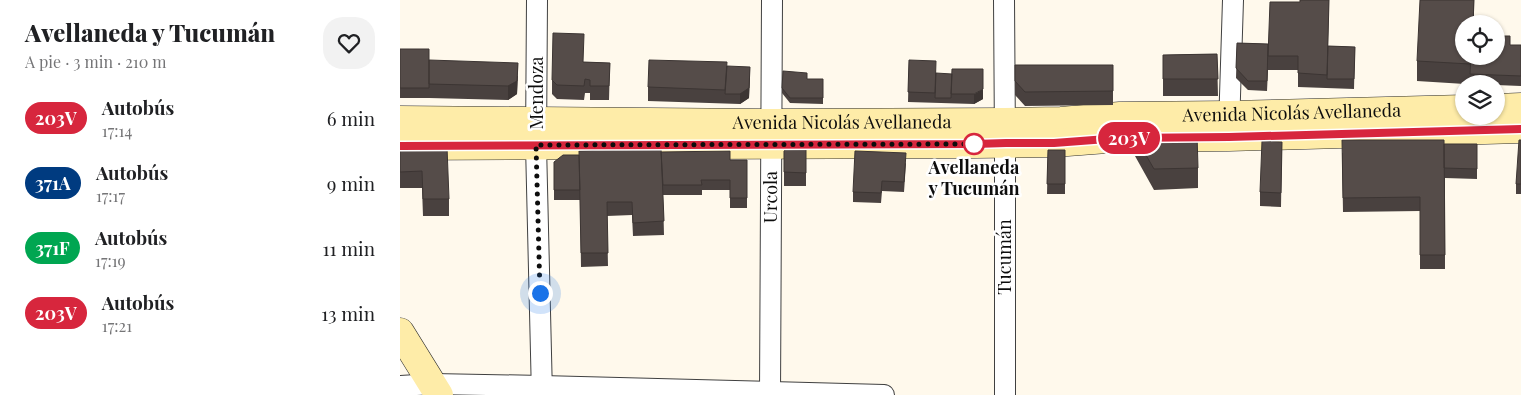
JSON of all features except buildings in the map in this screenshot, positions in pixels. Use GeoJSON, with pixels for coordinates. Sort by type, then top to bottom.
{"type":"FeatureCollection","features":[{"type":"Feature","properties":{"kind":"main road"},"geometry":{"type":"LineString","coordinates":[[1505,108],[1521,107]]}},
{"type":"Feature","properties":{"kind":"main road","name":"Avenida Nicolás Avellaneda"},"geometry":{"type":"LineString","coordinates":[[400,120],[536,133],[771,134],[975,144],[1005,132],[1054,143],[1229,126],[1455,110]]}},
{"type":"Feature","properties":{"kind":"main road","name":"Avenida Nicolás Avellaneda"},"geometry":{"type":"LineString","coordinates":[[1229,126],[1521,129]]}},
{"type":"Feature","properties":{"kind":"main road","name":"Avenida Nicolás Avellaneda"},"geometry":{"type":"LineString","coordinates":[[400,146],[536,133]]}},
{"type":"Feature","properties":{"kind":"main road"},"geometry":{"type":"LineString","coordinates":[[400,332],[436,389]]}},
{"type":"Feature","properties":{"kind":"street","name":"Mendoza"},"geometry":{"type":"LineString","coordinates":[[538,0],[536,133],[542,390]]}},
{"type":"Feature","properties":{"kind":"street","name":"Urcola"},"geometry":{"type":"LineString","coordinates":[[770,394],[772,0]]}},
{"type":"Feature","properties":{"kind":"street","name":"Tucumán"},"geometry":{"type":"LineString","coordinates":[[1004,0],[1005,395]]}},
{"type":"Feature","properties":{"kind":"street"},"geometry":{"type":"LineString","coordinates":[[1229,126],[1233,0]]}},
{"type":"Feature","properties":{"kind":"street"},"geometry":{"type":"LineString","coordinates":[[400,386],[436,389],[884,395]]}},
{"type":"Feature","properties":{"kind":"bus line","name":"203V"},"geometry":{"type":"LineString","coordinates":[[400,146],[1054,143],[1120,138],[1521,129]]}},
{"type":"Feature","properties":{"kind":"place","name":"Avellaneda y Tucumán"},"geometry":{"type":"Point","coordinates":[974,144]}},
{"type":"Feature","properties":{"kind":"route"},"geometry":{"type":"LineString","coordinates":[[540,293],[536,145],[974,144]]}}]}
